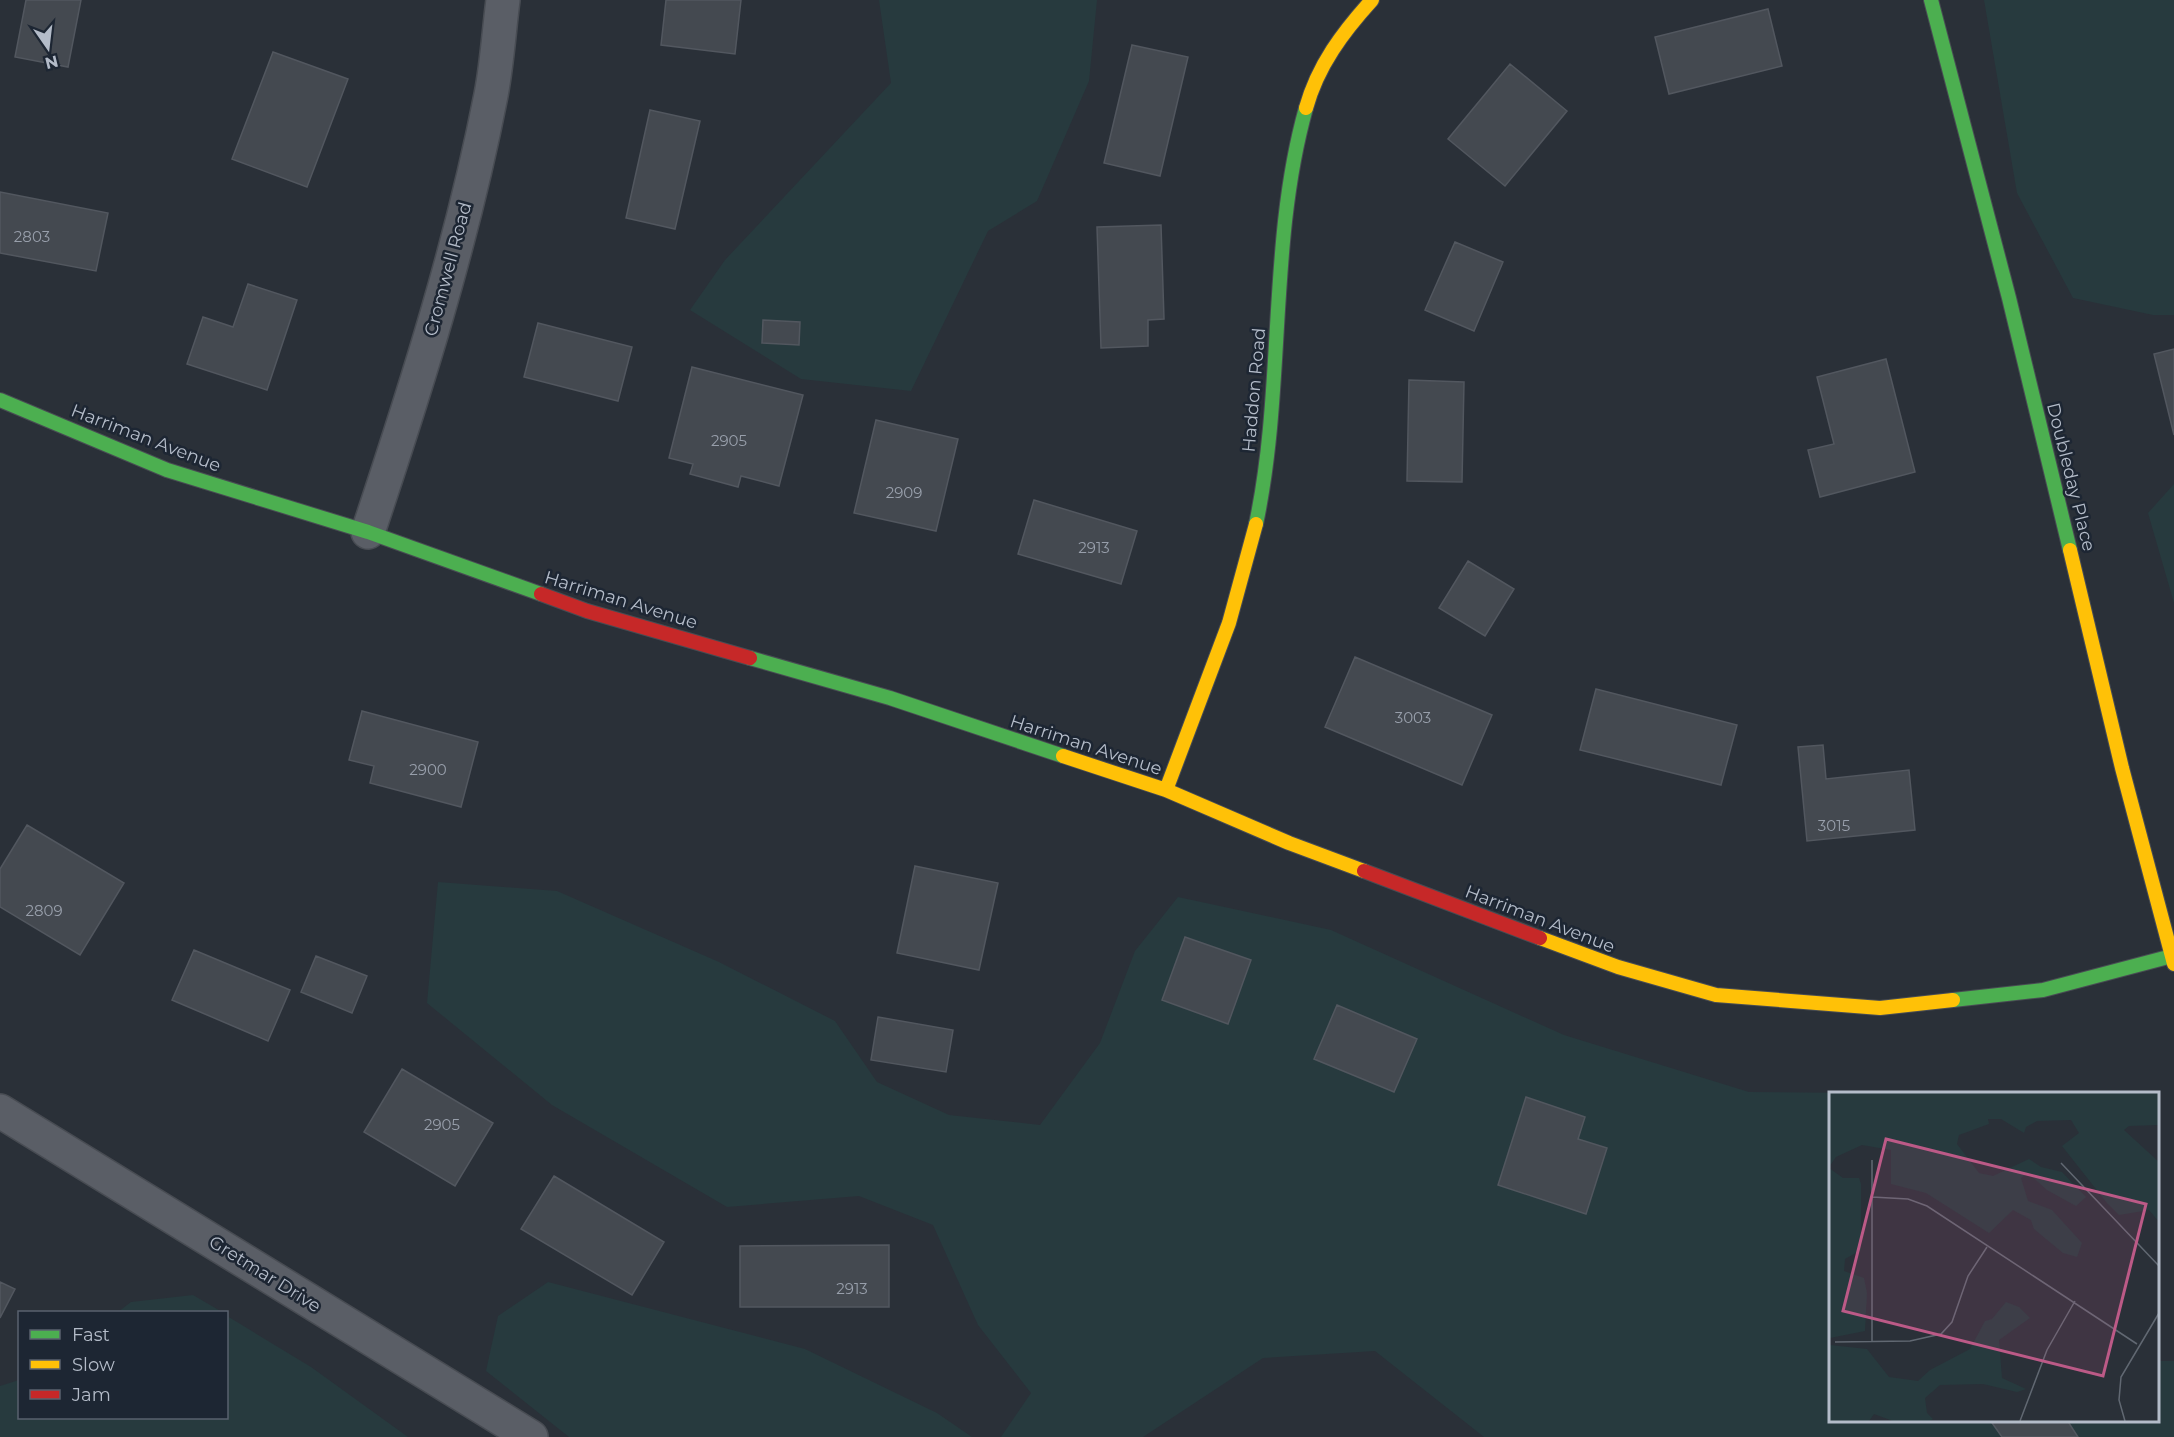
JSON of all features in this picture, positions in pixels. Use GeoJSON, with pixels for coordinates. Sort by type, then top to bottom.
{"type":"FeatureCollection","features":[{"type":"Feature","properties":{"kind":"street","name":"Cromwell Road"},"geometry":{"type":"LineString","coordinates":[[368,532],[422,368],[460,229],[491,93],[503,0]]}},
{"type":"Feature","properties":{"kind":"street","name":"Haddon Road"},"geometry":{"type":"LineString","coordinates":[[1166,790],[1246,571],[1257,520],[1269,429],[1287,203],[1298,131],[1320,69],[1337,40],[1372,0]]}},
{"type":"Feature","properties":{"kind":"street","name":"Doubleday Place"},"geometry":{"type":"LineString","coordinates":[[1931,0],[2009,298],[2122,768],[2173,960]]}},
{"type":"Feature","properties":{"kind":"street","name":"Harriman Avenue"},"geometry":{"type":"LineString","coordinates":[[0,400],[167,470],[368,532],[587,611],[891,698],[1166,790],[1289,843],[1618,967],[1716,995],[1880,1008],[2043,990],[2173,960]]}},
{"type":"Feature","properties":{"kind":"street","name":"Gretmar Drive"},"geometry":{"type":"LineString","coordinates":[[0,1111],[531,1437]]}},
{"type":"Feature","properties":{"kind":"green space"},"geometry":{"type":"Polygon","coordinates":[[[879,0],[1097,0],[1089,81],[1037,201],[988,231],[911,391],[801,379],[690,310],[725,260],[891,83],[879,0]]]}},
{"type":"Feature","properties":{"kind":"green space"},"geometry":{"type":"Polygon","coordinates":[[[1984,0],[2174,0],[2174,315],[2153,315],[2073,298],[2017,193],[1984,0]]]}},
{"type":"Feature","properties":{"kind":"green space"},"geometry":{"type":"Polygon","coordinates":[[[2174,484],[2174,603],[2148,513],[2174,484]]]}},
{"type":"Feature","properties":{"kind":"green space"},"geometry":{"type":"Polygon","coordinates":[[[438,882],[557,891],[719,962],[835,1021],[877,1082],[949,1115],[1040,1125],[1100,1043],[1135,951],[1178,897],[1331,930],[1564,1035],[1749,1092],[1829,1093],[1829,1422],[2159,1422],[2159,1361],[2174,1361],[2174,1437],[1484,1437],[1375,1351],[1263,1358],[1143,1437],[1001,1437],[1031,1393],[978,1325],[933,1225],[859,1196],[727,1207],[552,1105],[427,1003],[438,882]]]}},
{"type":"Feature","properties":{"kind":"green space"},"geometry":{"type":"Polygon","coordinates":[[[548,1282],[805,1349],[937,1413],[972,1437],[569,1437],[486,1371],[498,1316],[548,1282]]]}},
{"type":"Feature","properties":{"kind":"green space"},"geometry":{"type":"Polygon","coordinates":[[[193,1295],[220,1311],[119,1311],[131,1302],[193,1295]]]}},
{"type":"Feature","properties":{"kind":"green space"},"geometry":{"type":"Polygon","coordinates":[[[228,1317],[311,1367],[408,1437],[0,1437],[0,1386],[18,1380],[18,1419],[228,1419],[228,1317]]]}},
{"type":"Feature","properties":{"kind":"building"},"geometry":{"type":"Polygon","coordinates":[[[26,0],[81,0],[68,67],[15,57],[26,0]]]}},
{"type":"Feature","properties":{"kind":"building"},"geometry":{"type":"Polygon","coordinates":[[[666,0],[741,0],[735,54],[661,45],[666,0]]]}},
{"type":"Feature","properties":{"kind":"building"},"geometry":{"type":"Polygon","coordinates":[[[1768,9],[1782,66],[1669,94],[1655,37],[1768,9]]]}},
{"type":"Feature","properties":{"kind":"building"},"geometry":{"type":"Polygon","coordinates":[[[1132,45],[1188,57],[1160,176],[1104,163],[1132,45]]]}},
{"type":"Feature","properties":{"kind":"building"},"geometry":{"type":"Polygon","coordinates":[[[273,52],[348,79],[307,187],[232,159],[273,52]]]}},
{"type":"Feature","properties":{"kind":"building"},"geometry":{"type":"Polygon","coordinates":[[[1510,64],[1567,111],[1505,186],[1448,139],[1510,64]]]}},
{"type":"Feature","properties":{"kind":"building"},"geometry":{"type":"Polygon","coordinates":[[[650,110],[700,121],[675,229],[626,218],[650,110]]]}},
{"type":"Feature","properties":{"kind":"building"},"geometry":{"type":"Polygon","coordinates":[[[0,192],[108,213],[96,271],[0,253],[0,192]]]}},
{"type":"Feature","properties":{"kind":"building"},"geometry":{"type":"Polygon","coordinates":[[[1161,225],[1164,319],[1148,320],[1148,346],[1101,348],[1097,227],[1161,225]]]}},
{"type":"Feature","properties":{"kind":"building"},"geometry":{"type":"Polygon","coordinates":[[[1455,242],[1503,262],[1474,331],[1425,310],[1455,242]]]}},
{"type":"Feature","properties":{"kind":"building"},"geometry":{"type":"Polygon","coordinates":[[[248,284],[297,300],[267,390],[187,364],[203,317],[233,327],[248,284]]]}},
{"type":"Feature","properties":{"kind":"building"},"geometry":{"type":"Polygon","coordinates":[[[763,320],[800,322],[799,345],[762,343],[763,320]]]}},
{"type":"Feature","properties":{"kind":"building"},"geometry":{"type":"Polygon","coordinates":[[[538,323],[632,347],[618,401],[524,377],[538,323]]]}},
{"type":"Feature","properties":{"kind":"building"},"geometry":{"type":"Polygon","coordinates":[[[2174,349],[2174,435],[2154,354],[2174,349]]]}},
{"type":"Feature","properties":{"kind":"building"},"geometry":{"type":"Polygon","coordinates":[[[1886,359],[1915,472],[1820,497],[1808,450],[1834,444],[1817,377],[1886,359]]]}},
{"type":"Feature","properties":{"kind":"building"},"geometry":{"type":"Polygon","coordinates":[[[692,367],[803,395],[779,486],[741,476],[738,487],[690,474],[693,464],[669,458],[692,367]]]}},
{"type":"Feature","properties":{"kind":"building"},"geometry":{"type":"Polygon","coordinates":[[[1409,380],[1464,382],[1462,482],[1407,481],[1409,380]]]}},
{"type":"Feature","properties":{"kind":"building"},"geometry":{"type":"Polygon","coordinates":[[[876,420],[958,439],[936,531],[854,513],[876,420]]]}},
{"type":"Feature","properties":{"kind":"building"},"geometry":{"type":"Polygon","coordinates":[[[1034,500],[1137,531],[1121,584],[1018,554],[1034,500]]]}},
{"type":"Feature","properties":{"kind":"building"},"geometry":{"type":"Polygon","coordinates":[[[1468,561],[1514,589],[1485,636],[1439,608],[1468,561]]]}},
{"type":"Feature","properties":{"kind":"building"},"geometry":{"type":"Polygon","coordinates":[[[1355,657],[1492,715],[1462,785],[1325,727],[1355,657]]]}},
{"type":"Feature","properties":{"kind":"building"},"geometry":{"type":"Polygon","coordinates":[[[1596,689],[1737,725],[1721,785],[1580,750],[1596,689]]]}},
{"type":"Feature","properties":{"kind":"building"},"geometry":{"type":"Polygon","coordinates":[[[362,711],[478,742],[461,807],[370,783],[374,766],[349,760],[362,711]]]}},
{"type":"Feature","properties":{"kind":"building"},"geometry":{"type":"Polygon","coordinates":[[[1823,745],[1826,779],[1909,770],[1915,830],[1807,841],[1798,747],[1823,745]]]}},
{"type":"Feature","properties":{"kind":"building"},"geometry":{"type":"Polygon","coordinates":[[[27,825],[124,883],[80,955],[0,907],[0,869],[27,825]]]}},
{"type":"Feature","properties":{"kind":"building"},"geometry":{"type":"Polygon","coordinates":[[[915,866],[998,883],[979,970],[897,953],[915,866]]]}},
{"type":"Feature","properties":{"kind":"building"},"geometry":{"type":"Polygon","coordinates":[[[1185,937],[1251,960],[1228,1024],[1162,1000],[1185,937]]]}},
{"type":"Feature","properties":{"kind":"building"},"geometry":{"type":"Polygon","coordinates":[[[194,950],[290,990],[268,1041],[172,1000],[194,950]]]}},
{"type":"Feature","properties":{"kind":"building"},"geometry":{"type":"Polygon","coordinates":[[[316,956],[367,976],[352,1013],[301,992],[316,956]]]}},
{"type":"Feature","properties":{"kind":"building"},"geometry":{"type":"Polygon","coordinates":[[[1337,1005],[1417,1039],[1394,1092],[1314,1059],[1337,1005]]]}},
{"type":"Feature","properties":{"kind":"building"},"geometry":{"type":"Polygon","coordinates":[[[878,1017],[953,1030],[946,1072],[871,1060],[878,1017]]]}},
{"type":"Feature","properties":{"kind":"building"},"geometry":{"type":"Polygon","coordinates":[[[402,1069],[493,1123],[455,1186],[364,1132],[402,1069]]]}},
{"type":"Feature","properties":{"kind":"building"},"geometry":{"type":"Polygon","coordinates":[[[1526,1097],[1585,1117],[1578,1139],[1607,1148],[1586,1214],[1498,1185],[1526,1097]]]}},
{"type":"Feature","properties":{"kind":"building"},"geometry":{"type":"Polygon","coordinates":[[[554,1176],[664,1242],[632,1295],[521,1229],[554,1176]]]}},
{"type":"Feature","properties":{"kind":"building"},"geometry":{"type":"Polygon","coordinates":[[[889,1245],[889,1307],[740,1307],[740,1246],[889,1245]]]}},
{"type":"Feature","properties":{"kind":"building"},"geometry":{"type":"Polygon","coordinates":[[[0,1282],[15,1289],[0,1318],[0,1282]]]}},
{"type":"Feature","properties":{"kind":"building"},"geometry":{"type":"Polygon","coordinates":[[[1991,1422],[2068,1422],[2078,1437],[2002,1437],[1991,1422]]]}},
{"type":"Feature","properties":{"kind":"traffic: fast"},"geometry":{"type":"LineString","coordinates":[[1931,0],[2009,298],[2070,550]]}},
{"type":"Feature","properties":{"kind":"traffic: fast"},"geometry":{"type":"LineString","coordinates":[[1256,524],[1271,420],[1286,211],[1294,159],[1306,108]]}},
{"type":"Feature","properties":{"kind":"traffic: fast"},"geometry":{"type":"LineString","coordinates":[[0,400],[167,470],[368,532],[541,594]]}},
{"type":"Feature","properties":{"kind":"traffic: fast"},"geometry":{"type":"LineString","coordinates":[[750,658],[890,698],[1063,756]]}},
{"type":"Feature","properties":{"kind":"traffic: fast"},"geometry":{"type":"LineString","coordinates":[[1953,1000],[2043,990],[2172,956]]}},
{"type":"Feature","properties":{"kind":"traffic: slow"},"geometry":{"type":"LineString","coordinates":[[1306,108],[1317,77],[1325,63],[1351,24],[1372,0]]}},
{"type":"Feature","properties":{"kind":"traffic: slow"},"geometry":{"type":"LineString","coordinates":[[1166,790],[1229,623],[1256,524]]}},
{"type":"Feature","properties":{"kind":"traffic: slow"},"geometry":{"type":"LineString","coordinates":[[2070,550],[2122,768],[2174,964]]}},
{"type":"Feature","properties":{"kind":"traffic: slow"},"geometry":{"type":"LineString","coordinates":[[1063,756],[1166,790],[1289,843],[1364,871]]}},
{"type":"Feature","properties":{"kind":"traffic: slow"},"geometry":{"type":"LineString","coordinates":[[1540,938],[1618,967],[1716,995],[1880,1008],[1953,1000]]}},
{"type":"Feature","properties":{"kind":"traffic: jam"},"geometry":{"type":"LineString","coordinates":[[541,594],[587,611],[750,658]]}},
{"type":"Feature","properties":{"kind":"traffic: jam"},"geometry":{"type":"LineString","coordinates":[[1364,871],[1540,938]]}}]}
